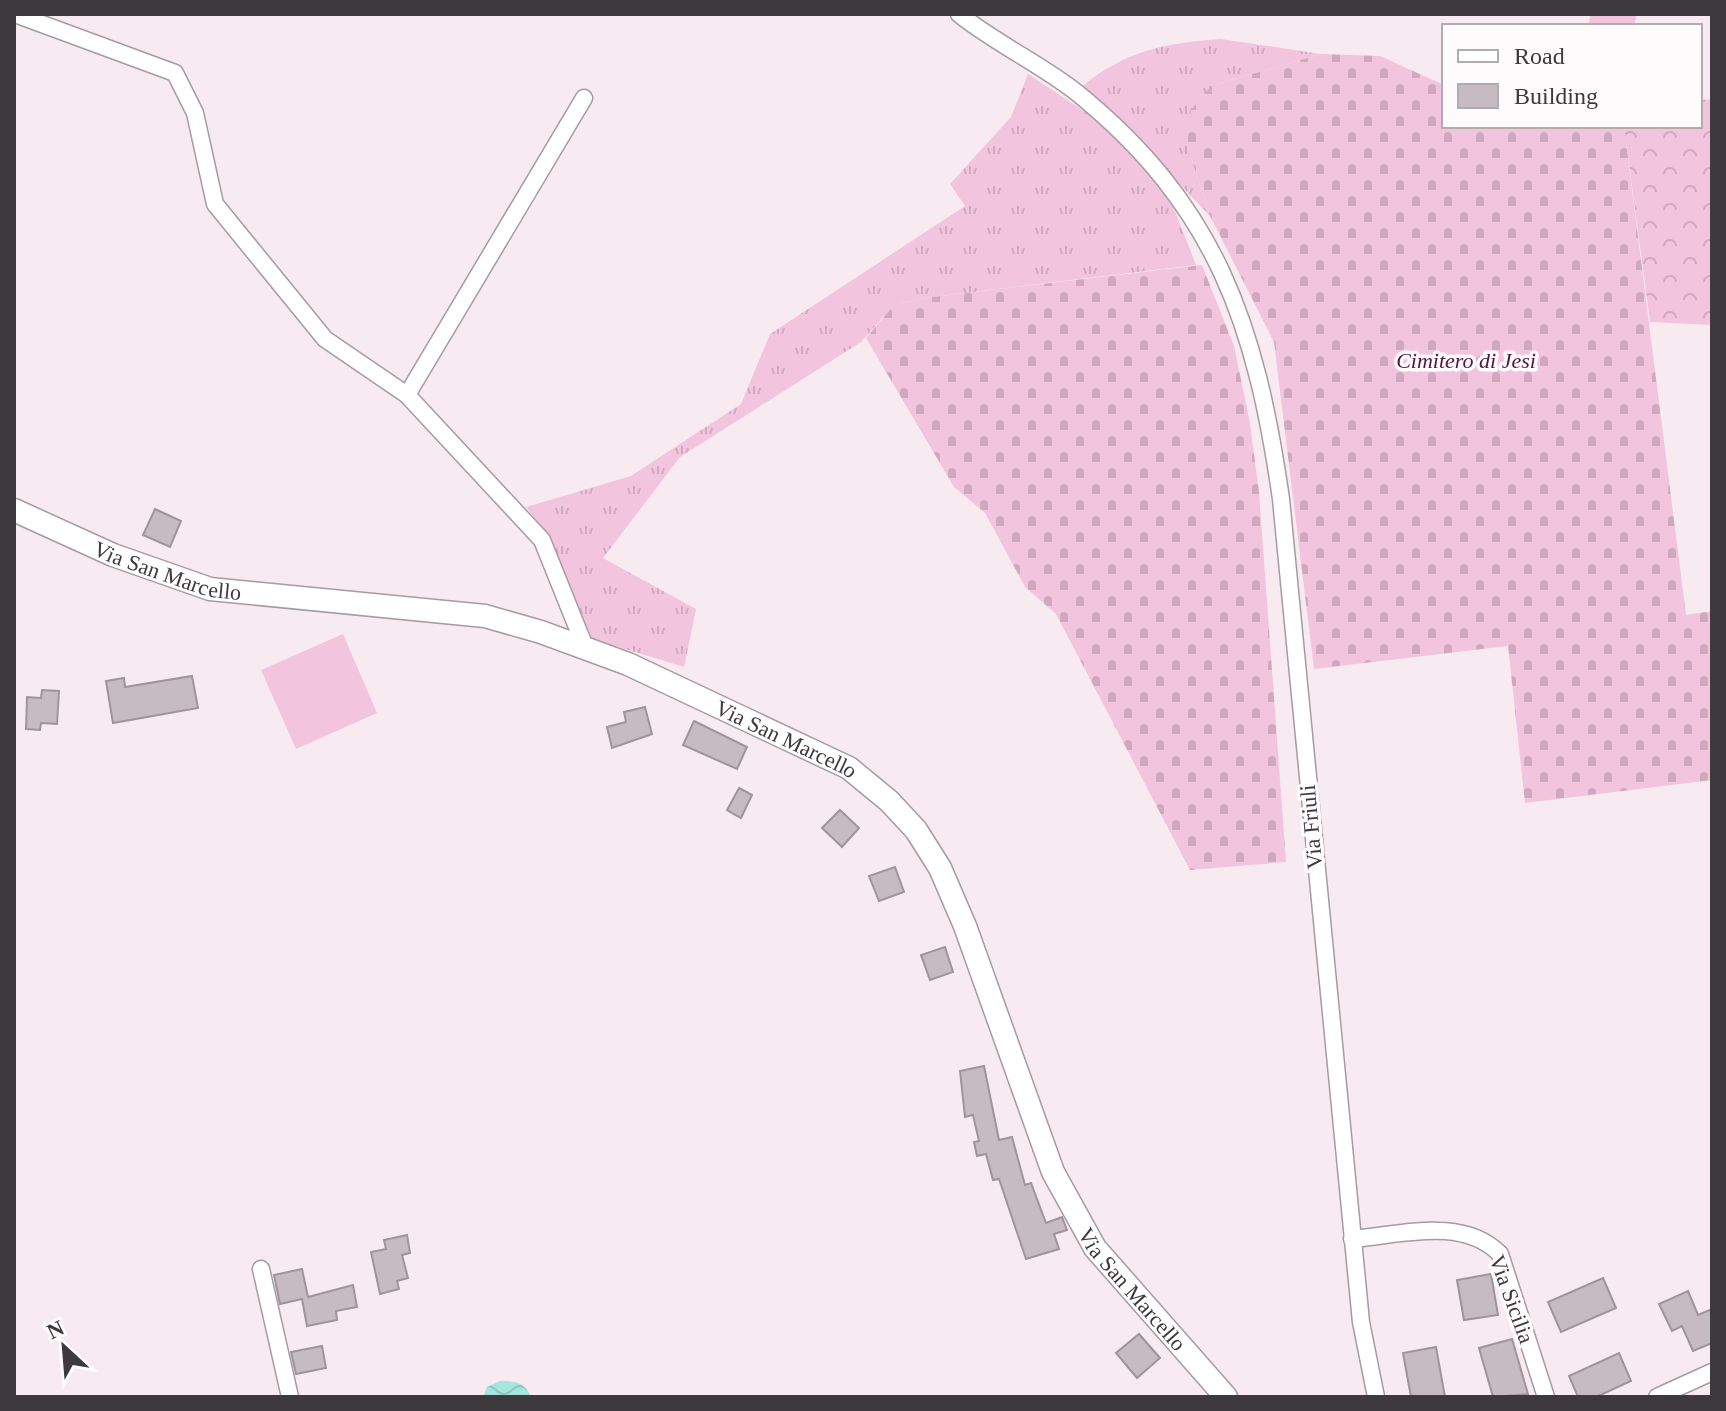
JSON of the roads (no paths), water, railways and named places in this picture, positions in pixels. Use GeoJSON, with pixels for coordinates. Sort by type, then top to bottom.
{"type":"FeatureCollection","features":[{"type":"Feature","properties":{"kind":"main road","name":"Via San Marcello"},"geometry":{"type":"LineString","coordinates":[[14,510],[169,577],[210,589],[485,616],[585,647],[849,768],[889,801],[916,830],[940,868],[965,926],[1053,1172],[1095,1248],[1226,1397]]}},
{"type":"Feature","properties":{"kind":"street"},"geometry":{"type":"LineString","coordinates":[[15,14],[175,73],[195,113],[215,204],[325,339],[407,395],[542,540],[585,647]]}},
{"type":"Feature","properties":{"kind":"street","name":"Via Friuli"},"geometry":{"type":"LineString","coordinates":[[959,14],[1073,90],[1136,145],[1188,209],[1218,264],[1248,336],[1268,409],[1279,484],[1352,1239],[1361,1322],[1376,1397]]}},
{"type":"Feature","properties":{"kind":"street"},"geometry":{"type":"LineString","coordinates":[[407,395],[584,98]]}},
{"type":"Feature","properties":{"kind":"street","name":"Via Sicilia"},"geometry":{"type":"LineString","coordinates":[[1352,1239],[1456,1231],[1487,1241],[1500,1254],[1546,1397]]}},
{"type":"Feature","properties":{"kind":"street"},"geometry":{"type":"LineString","coordinates":[[261,1269],[290,1397]]}},
{"type":"Feature","properties":{"kind":"street"},"geometry":{"type":"LineString","coordinates":[[1657,1397],[1712,1372]]}},
{"type":"Feature","properties":{"kind":"water"},"geometry":{"type":"Polygon","coordinates":[[[500,1381],[519,1383],[531,1397],[483,1397],[487,1387],[500,1381]]]}},
{"type":"Feature","properties":{"kind":"park label","name":"Cimitero di Jesi"},"geometry":{"type":"Point","coordinates":[1466,360]}}]}
